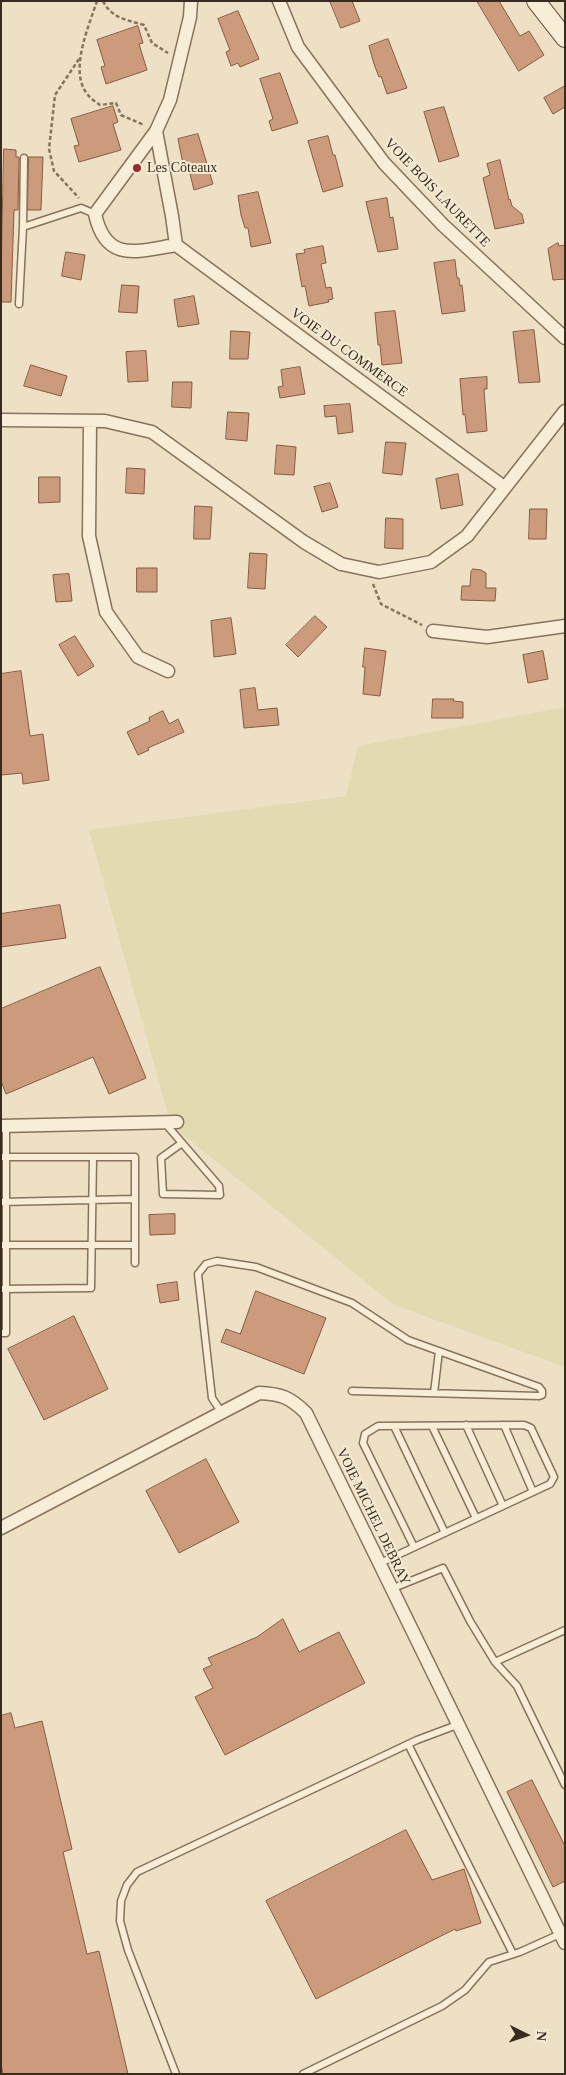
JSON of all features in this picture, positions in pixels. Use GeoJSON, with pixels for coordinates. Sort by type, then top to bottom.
{"type":"FeatureCollection","features":[{"type":"Feature","properties":{"kind":"main road"},"geometry":{"type":"LineString","coordinates":[[536,1],[565,38]]}},
{"type":"Feature","properties":{"kind":"street"},"geometry":{"type":"LineString","coordinates":[[156,131],[176,245],[130,253],[116,248],[104,238],[98,228],[95,214],[156,131],[170,100],[190,17],[191,1]]}},
{"type":"Feature","properties":{"kind":"street","name":"VOIE BOIS LAURETTE"},"geometry":{"type":"LineString","coordinates":[[279,1],[298,47],[384,163],[443,225],[565,338]]}},
{"type":"Feature","properties":{"kind":"street","name":"VOIE DU COMMERCE"},"geometry":{"type":"LineString","coordinates":[[176,245],[504,487]]}},
{"type":"Feature","properties":{"kind":"street"},"geometry":{"type":"LineString","coordinates":[[1,420],[105,421],[152,432],[304,542],[341,564],[379,572],[431,562],[467,536],[565,411]]}},
{"type":"Feature","properties":{"kind":"street"},"geometry":{"type":"LineString","coordinates":[[90,420],[89,536],[106,612],[138,657],[168,671]]}},
{"type":"Feature","properties":{"kind":"street"},"geometry":{"type":"LineString","coordinates":[[433,631],[488,637],[565,626]]}},
{"type":"Feature","properties":{"kind":"street"},"geometry":{"type":"LineString","coordinates":[[4,1126],[177,1122]]}},
{"type":"Feature","properties":{"kind":"street","name":"VOIE MICHEL DEBRAY"},"geometry":{"type":"LineString","coordinates":[[1,1528],[259,1393],[278,1394],[295,1402],[306,1413],[562,1939]]}},
{"type":"Feature","properties":{"kind":"lane"},"geometry":{"type":"LineString","coordinates":[[19,304],[24,158]]}},
{"type":"Feature","properties":{"kind":"lane"},"geometry":{"type":"LineString","coordinates":[[23,227],[81,208],[95,214]]}},
{"type":"Feature","properties":{"kind":"lane"},"geometry":{"type":"LineString","coordinates":[[164,1122],[219,1186],[220,1195],[163,1194],[161,1158],[182,1143]]}},
{"type":"Feature","properties":{"kind":"lane"},"geometry":{"type":"LineString","coordinates":[[1,1333],[6,1332],[4,1289],[4,1126]]}},
{"type":"Feature","properties":{"kind":"lane"},"geometry":{"type":"LineString","coordinates":[[4,1289],[91,1288],[93,1157]]}},
{"type":"Feature","properties":{"kind":"lane"},"geometry":{"type":"LineString","coordinates":[[4,1158],[135,1157],[135,1263]]}},
{"type":"Feature","properties":{"kind":"lane"},"geometry":{"type":"LineString","coordinates":[[4,1202],[135,1199]]}},
{"type":"Feature","properties":{"kind":"lane"},"geometry":{"type":"LineString","coordinates":[[4,1245],[135,1245]]}},
{"type":"Feature","properties":{"kind":"lane"},"geometry":{"type":"LineString","coordinates":[[222,1413],[212,1398],[198,1274],[206,1264],[217,1261],[256,1267],[352,1304],[408,1340],[539,1387],[542,1395],[352,1392]]}},
{"type":"Feature","properties":{"kind":"lane"},"geometry":{"type":"LineString","coordinates":[[434,1393],[438,1351]]}},
{"type":"Feature","properties":{"kind":"lane"},"geometry":{"type":"LineString","coordinates":[[466,1425],[503,1506]]}},
{"type":"Feature","properties":{"kind":"lane"},"geometry":{"type":"LineString","coordinates":[[504,1425],[533,1492]]}},
{"type":"Feature","properties":{"kind":"lane"},"geometry":{"type":"LineString","coordinates":[[378,1564],[550,1484],[554,1477],[530,1428],[524,1425],[378,1426],[365,1434],[363,1443],[414,1547]]}},
{"type":"Feature","properties":{"kind":"lane"},"geometry":{"type":"LineString","coordinates":[[394,1426],[445,1533]]}},
{"type":"Feature","properties":{"kind":"lane"},"geometry":{"type":"LineString","coordinates":[[432,1426],[476,1518]]}},
{"type":"Feature","properties":{"kind":"lane"},"geometry":{"type":"LineString","coordinates":[[391,1589],[443,1568],[470,1621],[495,1662],[517,1686],[565,1785]]}},
{"type":"Feature","properties":{"kind":"lane"},"geometry":{"type":"LineString","coordinates":[[495,1662],[565,1630]]}},
{"type":"Feature","properties":{"kind":"lane"},"geometry":{"type":"LineString","coordinates":[[176,2074],[128,1950],[120,1921],[121,1901],[127,1885],[137,1872],[408,1744],[457,1725]]}},
{"type":"Feature","properties":{"kind":"lane"},"geometry":{"type":"LineString","coordinates":[[408,1744],[513,1954]]}},
{"type":"Feature","properties":{"kind":"lane"},"geometry":{"type":"LineString","coordinates":[[303,2074],[442,2006],[465,1990],[489,1962],[562,1939]]}},
{"type":"Feature","properties":{"kind":"path"},"geometry":{"type":"LineString","coordinates":[[81,208],[80,198],[54,171],[49,149],[55,95],[79,57],[97,1]]}},
{"type":"Feature","properties":{"kind":"path"},"geometry":{"type":"LineString","coordinates":[[103,1],[106,8],[118,18],[144,25],[152,43],[180,60]]}},
{"type":"Feature","properties":{"kind":"path"},"geometry":{"type":"LineString","coordinates":[[79,57],[82,85],[88,96],[100,105],[116,103],[121,115],[156,131]]}},
{"type":"Feature","properties":{"kind":"path"},"geometry":{"type":"LineString","coordinates":[[366,569],[381,604],[433,631]]}},
{"type":"Feature","properties":{"kind":"shaded area"},"geometry":{"type":"Polygon","coordinates":[[[565,707],[565,1367],[394,1305],[171,1125],[89,830],[346,796],[358,746],[565,707]]]}},
{"type":"Feature","properties":{"kind":"building"},"geometry":{"type":"Polygon","coordinates":[[[330,1],[352,1],[360,21],[341,28],[330,1]]]}},
{"type":"Feature","properties":{"kind":"building"},"geometry":{"type":"Polygon","coordinates":[[[477,1],[499,1],[520,36],[529,31],[544,55],[519,71],[477,1]]]}},
{"type":"Feature","properties":{"kind":"building"},"geometry":{"type":"Polygon","coordinates":[[[238,11],[259,59],[240,67],[238,63],[231,66],[226,52],[230,50],[218,19],[238,11]]]}},
{"type":"Feature","properties":{"kind":"building"},"geometry":{"type":"Polygon","coordinates":[[[138,26],[143,43],[139,44],[147,70],[106,84],[101,67],[105,66],[97,40],[138,26]]]}},
{"type":"Feature","properties":{"kind":"building"},"geometry":{"type":"Polygon","coordinates":[[[388,39],[407,88],[387,94],[381,76],[379,77],[374,64],[369,46],[388,39]]]}},
{"type":"Feature","properties":{"kind":"building"},"geometry":{"type":"Polygon","coordinates":[[[280,73],[298,123],[272,131],[269,121],[273,119],[260,79],[280,73]]]}},
{"type":"Feature","properties":{"kind":"building"},"geometry":{"type":"Polygon","coordinates":[[[565,86],[565,107],[553,114],[544,98],[565,86]]]}},
{"type":"Feature","properties":{"kind":"building"},"geometry":{"type":"Polygon","coordinates":[[[113,106],[118,122],[113,124],[121,150],[79,162],[74,146],[79,145],[71,119],[113,106]]]}},
{"type":"Feature","properties":{"kind":"building"},"geometry":{"type":"Polygon","coordinates":[[[444,107],[459,156],[439,162],[424,112],[444,107]]]}},
{"type":"Feature","properties":{"kind":"building"},"geometry":{"type":"Polygon","coordinates":[[[198,134],[213,184],[194,190],[189,170],[186,171],[182,159],[178,139],[198,134]]]}},
{"type":"Feature","properties":{"kind":"building"},"geometry":{"type":"Polygon","coordinates":[[[328,136],[343,186],[323,192],[308,141],[328,136]]]}},
{"type":"Feature","properties":{"kind":"building"},"geometry":{"type":"Polygon","coordinates":[[[4,149],[16,150],[16,157],[19,157],[18,210],[14,210],[11,302],[1,302],[4,149]]]}},
{"type":"Feature","properties":{"kind":"building"},"geometry":{"type":"Polygon","coordinates":[[[29,157],[43,157],[41,210],[28,210],[29,157]]]}},
{"type":"Feature","properties":{"kind":"building"},"geometry":{"type":"Polygon","coordinates":[[[500,160],[509,200],[512,206],[522,214],[524,223],[495,229],[483,178],[490,175],[487,164],[500,160]]]}},
{"type":"Feature","properties":{"kind":"building"},"geometry":{"type":"Polygon","coordinates":[[[258,192],[271,243],[251,247],[248,228],[245,228],[241,215],[238,196],[258,192]]]}},
{"type":"Feature","properties":{"kind":"building"},"geometry":{"type":"Polygon","coordinates":[[[387,198],[390,218],[393,217],[398,249],[378,252],[366,202],[387,198]]]}},
{"type":"Feature","properties":{"kind":"building"},"geometry":{"type":"Polygon","coordinates":[[[558,243],[559,246],[565,245],[565,279],[553,280],[548,249],[558,243]]]}},
{"type":"Feature","properties":{"kind":"building"},"geometry":{"type":"Polygon","coordinates":[[[323,246],[326,263],[321,264],[326,288],[331,287],[333,299],[328,300],[329,302],[309,306],[305,286],[302,287],[296,254],[305,253],[304,250],[323,246]]]}},
{"type":"Feature","properties":{"kind":"building"},"geometry":{"type":"Polygon","coordinates":[[[66,252],[85,255],[81,280],[62,276],[66,252]]]}},
{"type":"Feature","properties":{"kind":"building"},"geometry":{"type":"Polygon","coordinates":[[[455,260],[457,278],[459,278],[460,286],[462,285],[465,311],[442,314],[434,263],[455,260]]]}},
{"type":"Feature","properties":{"kind":"building"},"geometry":{"type":"Polygon","coordinates":[[[122,285],[139,286],[137,313],[119,312],[122,285]]]}},
{"type":"Feature","properties":{"kind":"building"},"geometry":{"type":"Polygon","coordinates":[[[194,296],[199,324],[178,327],[174,300],[194,296]]]}},
{"type":"Feature","properties":{"kind":"building"},"geometry":{"type":"Polygon","coordinates":[[[395,311],[402,363],[382,365],[375,313],[395,311]]]}},
{"type":"Feature","properties":{"kind":"building"},"geometry":{"type":"Polygon","coordinates":[[[534,330],[540,382],[519,383],[513,332],[534,330]]]}},
{"type":"Feature","properties":{"kind":"building"},"geometry":{"type":"Polygon","coordinates":[[[231,331],[250,332],[248,359],[230,359],[231,331]]]}},
{"type":"Feature","properties":{"kind":"building"},"geometry":{"type":"Polygon","coordinates":[[[146,351],[148,381],[128,382],[126,352],[146,351]]]}},
{"type":"Feature","properties":{"kind":"building"},"geometry":{"type":"Polygon","coordinates":[[[31,365],[67,376],[61,396],[24,386],[31,365]]]}},
{"type":"Feature","properties":{"kind":"building"},"geometry":{"type":"Polygon","coordinates":[[[300,367],[305,394],[280,398],[278,387],[283,386],[281,370],[300,367]]]}},
{"type":"Feature","properties":{"kind":"building"},"geometry":{"type":"Polygon","coordinates":[[[487,377],[487,389],[484,389],[487,431],[467,433],[465,414],[463,415],[460,379],[487,377]]]}},
{"type":"Feature","properties":{"kind":"building"},"geometry":{"type":"Polygon","coordinates":[[[173,382],[192,382],[191,408],[172,407],[173,382]]]}},
{"type":"Feature","properties":{"kind":"building"},"geometry":{"type":"Polygon","coordinates":[[[350,404],[353,432],[338,434],[336,416],[325,417],[324,406],[350,404]]]}},
{"type":"Feature","properties":{"kind":"building"},"geometry":{"type":"Polygon","coordinates":[[[228,412],[249,413],[247,441],[226,439],[228,412]]]}},
{"type":"Feature","properties":{"kind":"building"},"geometry":{"type":"Polygon","coordinates":[[[386,442],[406,443],[402,475],[383,473],[386,442]]]}},
{"type":"Feature","properties":{"kind":"building"},"geometry":{"type":"Polygon","coordinates":[[[277,445],[296,447],[294,475],[275,474],[277,445]]]}},
{"type":"Feature","properties":{"kind":"building"},"geometry":{"type":"Polygon","coordinates":[[[127,468],[145,469],[144,494],[126,493],[127,468]]]}},
{"type":"Feature","properties":{"kind":"building"},"geometry":{"type":"Polygon","coordinates":[[[458,474],[463,505],[441,509],[436,479],[458,474]]]}},
{"type":"Feature","properties":{"kind":"building"},"geometry":{"type":"Polygon","coordinates":[[[39,477],[60,477],[60,502],[39,503],[39,477]]]}},
{"type":"Feature","properties":{"kind":"building"},"geometry":{"type":"Polygon","coordinates":[[[330,483],[338,507],[322,512],[314,487],[330,483]]]}},
{"type":"Feature","properties":{"kind":"building"},"geometry":{"type":"Polygon","coordinates":[[[195,506],[212,507],[210,539],[194,539],[195,506]]]}},
{"type":"Feature","properties":{"kind":"building"},"geometry":{"type":"Polygon","coordinates":[[[530,509],[547,509],[546,539],[529,539],[530,509]]]}},
{"type":"Feature","properties":{"kind":"building"},"geometry":{"type":"Polygon","coordinates":[[[386,518],[403,519],[403,549],[385,548],[386,518]]]}},
{"type":"Feature","properties":{"kind":"building"},"geometry":{"type":"Polygon","coordinates":[[[250,553],[267,554],[265,589],[248,588],[250,553]]]}},
{"type":"Feature","properties":{"kind":"building"},"geometry":{"type":"Polygon","coordinates":[[[137,568],[157,568],[157,592],[137,592],[137,568]]]}},
{"type":"Feature","properties":{"kind":"building"},"geometry":{"type":"Polygon","coordinates":[[[473,569],[486,573],[486,588],[496,588],[495,601],[461,600],[462,586],[470,586],[473,569]]]}},
{"type":"Feature","properties":{"kind":"building"},"geometry":{"type":"Polygon","coordinates":[[[69,574],[72,601],[56,602],[53,575],[69,574]]]}},
{"type":"Feature","properties":{"kind":"building"},"geometry":{"type":"Polygon","coordinates":[[[315,616],[327,627],[298,657],[286,645],[315,616]]]}},
{"type":"Feature","properties":{"kind":"building"},"geometry":{"type":"Polygon","coordinates":[[[231,618],[236,654],[214,657],[211,621],[231,618]]]}},
{"type":"Feature","properties":{"kind":"building"},"geometry":{"type":"Polygon","coordinates":[[[75,636],[94,666],[78,676],[59,645],[75,636]]]}},
{"type":"Feature","properties":{"kind":"building"},"geometry":{"type":"Polygon","coordinates":[[[365,648],[386,651],[380,696],[363,694],[365,648]]]}},
{"type":"Feature","properties":{"kind":"building"},"geometry":{"type":"Polygon","coordinates":[[[543,651],[548,679],[528,683],[523,655],[543,651]]]}},
{"type":"Feature","properties":{"kind":"building"},"geometry":{"type":"Polygon","coordinates":[[[21,671],[30,736],[43,734],[49,780],[23,784],[22,773],[1,775],[1,674],[21,671]]]}},
{"type":"Feature","properties":{"kind":"building"},"geometry":{"type":"Polygon","coordinates":[[[255,688],[258,710],[277,708],[279,725],[244,728],[240,690],[255,688]]]}},
{"type":"Feature","properties":{"kind":"building"},"geometry":{"type":"Polygon","coordinates":[[[433,699],[454,699],[453,701],[463,702],[463,718],[432,718],[433,699]]]}},
{"type":"Feature","properties":{"kind":"building"},"geometry":{"type":"Polygon","coordinates":[[[163,711],[169,724],[178,719],[184,732],[148,748],[149,750],[138,755],[127,732],[150,721],[149,718],[163,711]]]}},
{"type":"Feature","properties":{"kind":"building"},"geometry":{"type":"Polygon","coordinates":[[[60,905],[66,938],[1,947],[1,914],[60,905]]]}},
{"type":"Feature","properties":{"kind":"building"},"geometry":{"type":"Polygon","coordinates":[[[100,967],[146,1078],[109,1094],[93,1057],[6,1094],[1,1081],[1,1009],[100,967]]]}},
{"type":"Feature","properties":{"kind":"building"},"geometry":{"type":"Polygon","coordinates":[[[175,1214],[175,1234],[150,1235],[149,1215],[175,1214]]]}},
{"type":"Feature","properties":{"kind":"building"},"geometry":{"type":"Polygon","coordinates":[[[177,1282],[179,1300],[160,1303],[157,1285],[177,1282]]]}},
{"type":"Feature","properties":{"kind":"building"},"geometry":{"type":"Polygon","coordinates":[[[256,1291],[326,1318],[304,1374],[221,1342],[226,1329],[240,1334],[256,1291]]]}},
{"type":"Feature","properties":{"kind":"building"},"geometry":{"type":"Polygon","coordinates":[[[74,1316],[108,1389],[44,1420],[8,1349],[74,1316]]]}},
{"type":"Feature","properties":{"kind":"building"},"geometry":{"type":"Polygon","coordinates":[[[206,1459],[239,1522],[179,1553],[146,1491],[206,1459]]]}},
{"type":"Feature","properties":{"kind":"building"},"geometry":{"type":"Polygon","coordinates":[[[283,1619],[299,1652],[339,1632],[365,1683],[225,1755],[195,1697],[213,1688],[203,1669],[212,1665],[208,1658],[257,1637],[283,1619]]]}},
{"type":"Feature","properties":{"kind":"building"},"geometry":{"type":"Polygon","coordinates":[[[11,1713],[15,1728],[42,1721],[72,1849],[63,1852],[87,1954],[99,1951],[128,2074],[3,2074],[1,2064],[1,1716],[11,1713]]]}},
{"type":"Feature","properties":{"kind":"building"},"geometry":{"type":"Polygon","coordinates":[[[532,1780],[565,1846],[565,1881],[553,1887],[507,1792],[532,1780]]]}},
{"type":"Feature","properties":{"kind":"building"},"geometry":{"type":"Polygon","coordinates":[[[406,1830],[432,1880],[464,1869],[481,1923],[456,1931],[455,1929],[316,1999],[266,1901],[406,1830]]]}},
{"type":"Feature","properties":{"kind":"place","name":"Les Côteaux"},"geometry":{"type":"Point","coordinates":[137,168]}}]}
